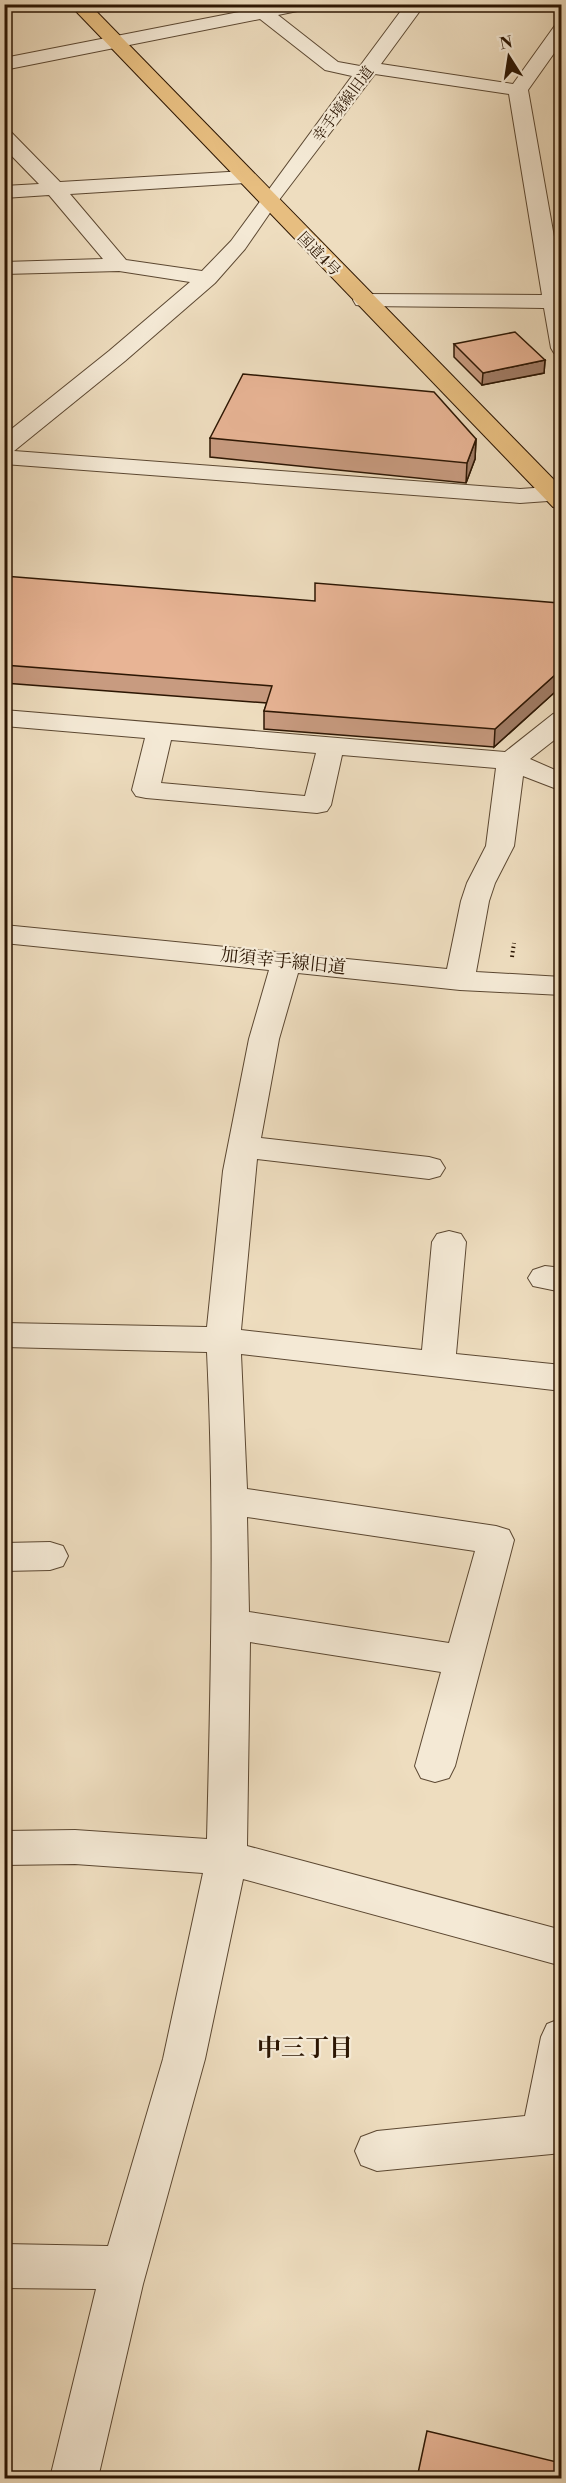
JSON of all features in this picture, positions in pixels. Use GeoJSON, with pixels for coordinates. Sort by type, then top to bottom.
{"type":"FeatureCollection","features":[{"type":"Feature","properties":{"kind":"highway","name":"国道4号"},"geometry":{"type":"LineString","coordinates":[[78,4],[364,300],[559,496]]}},
{"type":"Feature","properties":{"kind":"street"},"geometry":{"type":"LineString","coordinates":[[4,64],[258,9],[306,4]]}},
{"type":"Feature","properties":{"kind":"street","name":"幸手境線旧道"},"geometry":{"type":"LineString","coordinates":[[4,447],[117,356],[207,278],[238,245],[268,201],[368,71],[416,4]]}},
{"type":"Feature","properties":{"kind":"street"},"geometry":{"type":"LineString","coordinates":[[258,9],[332,66],[518,90]]}},
{"type":"Feature","properties":{"kind":"street"},"geometry":{"type":"LineString","coordinates":[[561,28],[518,90],[558,302],[561,348]]}},
{"type":"Feature","properties":{"kind":"street"},"geometry":{"type":"LineString","coordinates":[[4,136],[55,189],[119,265]]}},
{"type":"Feature","properties":{"kind":"street"},"geometry":{"type":"LineString","coordinates":[[4,192],[245,177]]}},
{"type":"Feature","properties":{"kind":"street"},"geometry":{"type":"LineString","coordinates":[[4,268],[119,265],[207,278]]}},
{"type":"Feature","properties":{"kind":"street"},"geometry":{"type":"LineString","coordinates":[[364,300],[558,302]]}},
{"type":"Feature","properties":{"kind":"street"},"geometry":{"type":"LineString","coordinates":[[4,457],[175,468],[520,496],[559,496]]}},
{"type":"Feature","properties":{"kind":"street"},"geometry":{"type":"LineString","coordinates":[[4,718],[511,762],[561,783]]}},
{"type":"Feature","properties":{"kind":"street"},"geometry":{"type":"LineString","coordinates":[[460,981],[475,901],[481,883],[500,846],[511,762],[561,720]]}},
{"type":"Feature","properties":{"kind":"street"},"geometry":{"type":"LineString","coordinates":[[160,732],[146,790],[317,805],[331,746]]}},
{"type":"Feature","properties":{"kind":"street","name":"加須幸手線旧道"},"geometry":{"type":"LineString","coordinates":[[4,934],[508,986],[561,986]]}},
{"type":"Feature","properties":{"kind":"street"},"geometry":{"type":"LineString","coordinates":[[74,2478],[125,2268],[184,2059],[227,1858],[230,1624],[228,1425],[223,1340],[238,1171],[264,1039],[286,962]]}},
{"type":"Feature","properties":{"kind":"street"},"geometry":{"type":"LineString","coordinates":[[243,1147],[429,1168]]}},
{"type":"Feature","properties":{"kind":"street"},"geometry":{"type":"LineString","coordinates":[[438,1365],[450,1242]]}},
{"type":"Feature","properties":{"kind":"street"},"geometry":{"type":"LineString","coordinates":[[4,1335],[223,1340],[561,1377]]}},
{"type":"Feature","properties":{"kind":"street"},"geometry":{"type":"LineString","coordinates":[[229,1500],[496,1540],[435,1766]]}},
{"type":"Feature","properties":{"kind":"street"},"geometry":{"type":"LineString","coordinates":[[4,1557],[50,1556]]}},
{"type":"Feature","properties":{"kind":"street"},"geometry":{"type":"LineString","coordinates":[[230,1624],[463,1660]]}},
{"type":"Feature","properties":{"kind":"street"},"geometry":{"type":"LineString","coordinates":[[4,1848],[75,1847],[227,1858],[561,1948]]}},
{"type":"Feature","properties":{"kind":"street"},"geometry":{"type":"LineString","coordinates":[[377,2151],[552,2134],[561,2037]]}},
{"type":"Feature","properties":{"kind":"street"},"geometry":{"type":"LineString","coordinates":[[4,2266],[125,2268]]}},
{"type":"Feature","properties":{"kind":"building"},"geometry":{"type":"Polygon","coordinates":[[[515,332],[545,360],[483,373],[454,344],[515,332]]]}},
{"type":"Feature","properties":{"kind":"building"},"geometry":{"type":"Polygon","coordinates":[[[243,374],[434,392],[476,439],[467,463],[210,438],[243,374]]]}},
{"type":"Feature","properties":{"kind":"building"},"geometry":{"type":"Polygon","coordinates":[[[4,576],[315,601],[315,583],[559,603],[556,674],[495,729],[264,711],[272,686],[4,665],[4,576]]]}},
{"type":"Feature","properties":{"kind":"building"},"geometry":{"type":"Polygon","coordinates":[[[427,2431],[561,2463],[561,2478],[417,2478],[427,2431]]]}},
{"type":"Feature","properties":{"kind":"district","name":"中三丁目"},"geometry":{"type":"Point","coordinates":[305,2048]}}]}
